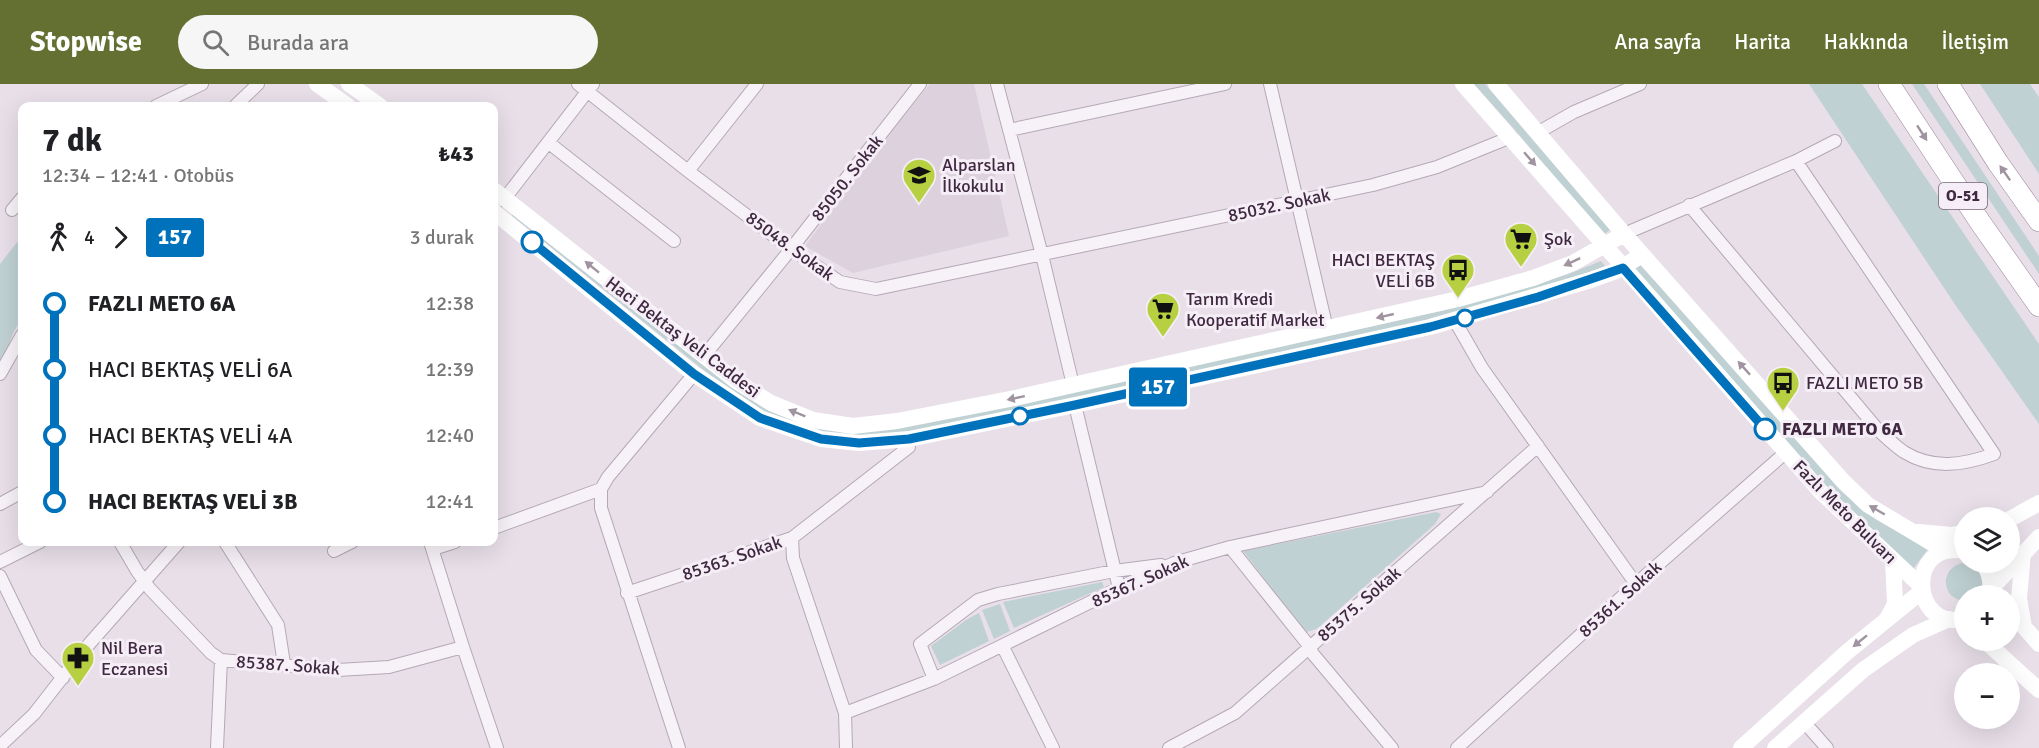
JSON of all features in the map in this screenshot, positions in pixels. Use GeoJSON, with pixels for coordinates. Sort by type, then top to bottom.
{"type":"FeatureCollection","features":[{"type":"Feature","properties":{"kind":"highway","name":"O-51"},"geometry":{"type":"LineString","coordinates":[[1889,84],[2039,306]]}},
{"type":"Feature","properties":{"kind":"highway","name":"O-51"},"geometry":{"type":"LineString","coordinates":[[1947,84],[1998,163],[2039,220]]}},
{"type":"Feature","properties":{"kind":"main road"},"geometry":{"type":"LineString","coordinates":[[317,84],[342,102]]}},
{"type":"Feature","properties":{"kind":"main road"},"geometry":{"type":"LineString","coordinates":[[349,84],[374,102]]}},
{"type":"Feature","properties":{"kind":"main road","name":"Fazlı Meto Bulvarı"},"geometry":{"type":"LineString","coordinates":[[1463,84],[1785,453],[1821,492],[1921,589],[1929,607],[1938,615],[1954,619]]}},
{"type":"Feature","properties":{"kind":"main road","name":"Fazlı Meto Bulvarı"},"geometry":{"type":"LineString","coordinates":[[1496,84],[1642,255],[1843,481],[1868,505],[1946,551]]}},
{"type":"Feature","properties":{"kind":"main road","name":"Haci Bektaş Veli Caddesi"},"geometry":{"type":"LineString","coordinates":[[498,198],[736,381],[771,403],[813,420],[854,426],[897,422],[1073,385],[1458,299],[1533,278],[1573,263],[1624,234]]}},
{"type":"Feature","properties":{"kind":"main road","name":"Haci Bektaş Veli Caddesi"},"geometry":{"type":"LineString","coordinates":[[498,215],[694,374],[760,418],[821,439],[859,443],[909,439],[1075,405],[1455,321],[1538,297],[1623,268]]}},
{"type":"Feature","properties":{"kind":"main road"},"geometry":{"type":"LineString","coordinates":[[1623,268],[1642,255]]}},
{"type":"Feature","properties":{"kind":"main road"},"geometry":{"type":"LineString","coordinates":[[2020,513],[2039,503]]}},
{"type":"Feature","properties":{"kind":"main road"},"geometry":{"type":"LineString","coordinates":[[1913,531],[1954,535]]}},
{"type":"Feature","properties":{"kind":"main road"},"geometry":{"type":"LineString","coordinates":[[1998,585],[2039,537]]}},
{"type":"Feature","properties":{"kind":"main road"},"geometry":{"type":"LineString","coordinates":[[1741,748],[1921,589],[1922,575],[1927,564],[1935,556],[1954,550]]}},
{"type":"Feature","properties":{"kind":"main road"},"geometry":{"type":"LineString","coordinates":[[2023,554],[2019,598],[2024,627]]}},
{"type":"Feature","properties":{"kind":"main road"},"geometry":{"type":"LineString","coordinates":[[1885,621],[1895,604],[1893,560]]}},
{"type":"Feature","properties":{"kind":"main road"},"geometry":{"type":"LineString","coordinates":[[1775,748],[1863,670],[1905,640],[1913,635],[1954,622]]}},
{"type":"Feature","properties":{"kind":"main road"},"geometry":{"type":"LineString","coordinates":[[2020,622],[2039,644]]}},
{"type":"Feature","properties":{"kind":"main road"},"geometry":{"type":"LineString","coordinates":[[1996,651],[2039,690]]}},
{"type":"Feature","properties":{"kind":"street"},"geometry":{"type":"LineString","coordinates":[[164,102],[202,84]]}},
{"type":"Feature","properties":{"kind":"street"},"geometry":{"type":"LineString","coordinates":[[239,102],[258,84]]}},
{"type":"Feature","properties":{"kind":"street"},"geometry":{"type":"LineString","coordinates":[[688,171],[757,84]]}},
{"type":"Feature","properties":{"kind":"street","name":"85050. Sokak"},"geometry":{"type":"LineString","coordinates":[[704,356],[920,84]]}},
{"type":"Feature","properties":{"kind":"street"},"geometry":{"type":"LineString","coordinates":[[997,84],[1073,385]]}},
{"type":"Feature","properties":{"kind":"street"},"geometry":{"type":"LineString","coordinates":[[1009,130],[1225,84]]}},
{"type":"Feature","properties":{"kind":"street"},"geometry":{"type":"LineString","coordinates":[[1270,84],[1327,329]]}},
{"type":"Feature","properties":{"kind":"street"},"geometry":{"type":"LineString","coordinates":[[1538,134],[1574,112],[1640,84]]}},
{"type":"Feature","properties":{"kind":"street"},"geometry":{"type":"LineString","coordinates":[[498,197],[509,194],[549,143],[586,86]]}},
{"type":"Feature","properties":{"kind":"street","name":"85048. Sokak"},"geometry":{"type":"LineString","coordinates":[[586,86],[688,171],[791,249],[840,282],[876,289],[1042,255]]}},
{"type":"Feature","properties":{"kind":"street","name":"85032. Sokak"},"geometry":{"type":"LineString","coordinates":[[1042,255],[1373,185],[1437,167],[1511,137]]}},
{"type":"Feature","properties":{"kind":"street"},"geometry":{"type":"LineString","coordinates":[[1624,234],[1796,161],[1835,141]]}},
{"type":"Feature","properties":{"kind":"street"},"geometry":{"type":"LineString","coordinates":[[549,143],[674,241]]}},
{"type":"Feature","properties":{"kind":"street"},"geometry":{"type":"LineString","coordinates":[[1689,206],[1879,431],[1904,452],[1926,462],[1954,465],[1994,454],[1796,161]]}},
{"type":"Feature","properties":{"kind":"street"},"geometry":{"type":"LineString","coordinates":[[12,210],[18,203]]}},
{"type":"Feature","properties":{"kind":"street"},"geometry":{"type":"LineString","coordinates":[[1455,321],[1482,368],[1636,584]]}},
{"type":"Feature","properties":{"kind":"street"},"geometry":{"type":"LineString","coordinates":[[0,374],[18,342]]}},
{"type":"Feature","properties":{"kind":"street"},"geometry":{"type":"LineString","coordinates":[[679,748],[601,508],[601,489],[608,477],[694,374]]}},
{"type":"Feature","properties":{"kind":"street"},"geometry":{"type":"LineString","coordinates":[[1075,405],[1119,588]]}},
{"type":"Feature","properties":{"kind":"street","name":"85363. Sokak"},"geometry":{"type":"LineString","coordinates":[[627,593],[792,538],[909,447],[909,439]]}},
{"type":"Feature","properties":{"kind":"street","name":"85375. Sokak"},"geometry":{"type":"LineString","coordinates":[[1169,748],[1234,713],[1538,446]]}},
{"type":"Feature","properties":{"kind":"street","name":"85361. Sokak"},"geometry":{"type":"LineString","coordinates":[[1457,748],[1636,584],[1785,453]]}},
{"type":"Feature","properties":{"kind":"street"},"geometry":{"type":"LineString","coordinates":[[498,527],[601,489]]}},
{"type":"Feature","properties":{"kind":"street","name":"85367. Sokak"},"geometry":{"type":"LineString","coordinates":[[845,713],[934,679],[1174,563],[1230,547],[1487,492]]}},
{"type":"Feature","properties":{"kind":"street"},"geometry":{"type":"LineString","coordinates":[[0,504],[18,494]]}},
{"type":"Feature","properties":{"kind":"street"},"geometry":{"type":"LineString","coordinates":[[792,538],[793,558],[845,713],[846,748]]}},
{"type":"Feature","properties":{"kind":"street"},"geometry":{"type":"LineString","coordinates":[[0,562],[32,546]]}},
{"type":"Feature","properties":{"kind":"street","name":"85387. Sokak"},"geometry":{"type":"LineString","coordinates":[[123,546],[144,580],[211,653],[221,660],[338,670],[389,667],[463,647]]}},
{"type":"Feature","properties":{"kind":"street"},"geometry":{"type":"LineString","coordinates":[[0,746],[34,714],[83,651],[175,546]]}},
{"type":"Feature","properties":{"kind":"street"},"geometry":{"type":"LineString","coordinates":[[228,546],[278,625],[284,664]]}},
{"type":"Feature","properties":{"kind":"street"},"geometry":{"type":"LineString","coordinates":[[334,551],[344,546]]}},
{"type":"Feature","properties":{"kind":"street"},"geometry":{"type":"LineString","coordinates":[[431,546],[497,748]]}},
{"type":"Feature","properties":{"kind":"street"},"geometry":{"type":"LineString","coordinates":[[1230,547],[1310,647],[1313,654],[1392,748]]}},
{"type":"Feature","properties":{"kind":"street"},"geometry":{"type":"LineString","coordinates":[[934,679],[920,644],[978,600],[1114,571],[1174,563]]}},
{"type":"Feature","properties":{"kind":"street"},"geometry":{"type":"LineString","coordinates":[[0,576],[36,650],[63,678]]}},
{"type":"Feature","properties":{"kind":"street"},"geometry":{"type":"LineString","coordinates":[[1003,647],[1053,748]]}},
{"type":"Feature","properties":{"kind":"street"},"geometry":{"type":"LineString","coordinates":[[217,748],[221,660]]}},
{"type":"Feature","properties":{"kind":"street"},"geometry":{"type":"LineString","coordinates":[[1804,722],[1827,748]]}},
{"type":"Feature","properties":{"kind":"shaded area","name":"Alparslan İlkokulu"},"geometry":{"type":"Polygon","coordinates":[[[930,84],[974,84],[1009,236],[853,273],[805,246],[887,135],[930,84]]]}},
{"type":"Feature","properties":{"kind":"shaded area"},"geometry":{"type":"Polygon","coordinates":[[[1474,84],[1485,84],[1610,230],[1603,235],[1474,84]]]}},
{"type":"Feature","properties":{"kind":"shaded area"},"geometry":{"type":"Polygon","coordinates":[[[1809,84],[1862,84],[2039,344],[2039,424],[1954,303],[1809,84]]]}},
{"type":"Feature","properties":{"kind":"shaded area"},"geometry":{"type":"Polygon","coordinates":[[[1912,84],[1924,84],[2039,256],[2039,274],[1912,84]]]}},
{"type":"Feature","properties":{"kind":"shaded area"},"geometry":{"type":"Polygon","coordinates":[[[1980,84],[2030,84],[2039,97],[2039,174],[1980,84]]]}},
{"type":"Feature","properties":{"kind":"shaded area"},"geometry":{"type":"Polygon","coordinates":[[[512,212],[659,329],[823,429],[1441,311],[1566,275],[1601,261],[1605,266],[1569,280],[1443,317],[988,417],[898,434],[860,437],[822,434],[765,413],[726,388],[512,216],[512,212]]]}},
{"type":"Feature","properties":{"kind":"shaded area"},"geometry":{"type":"Polygon","coordinates":[[[18,241],[18,325],[0,369],[0,264],[18,241]]]}},
{"type":"Feature","properties":{"kind":"shaded area"},"geometry":{"type":"Polygon","coordinates":[[[1640,265],[1714,345],[1841,491],[1875,519],[1928,549],[1913,569],[1811,471],[1634,270],[1640,265]]]}},
{"type":"Feature","properties":{"kind":"shaded area"},"geometry":{"type":"Polygon","coordinates":[[[1436,512],[1441,514],[1435,524],[1317,629],[1306,632],[1243,551],[1436,512]]]}},
{"type":"Feature","properties":{"kind":"shaded area"},"geometry":{"type":"Polygon","coordinates":[[[1954,567],[1954,573],[1980,573],[1983,584],[1954,585],[1954,597],[1947,590],[1949,571],[1954,567]]]}},
{"type":"Feature","properties":{"kind":"shaded area"},"geometry":{"type":"Polygon","coordinates":[[[1102,582],[1104,587],[1014,628],[1003,602],[1102,582]]]}},
{"type":"Feature","properties":{"kind":"shaded area"},"geometry":{"type":"Polygon","coordinates":[[[1000,604],[1010,631],[994,639],[982,610],[1000,604]]]}},
{"type":"Feature","properties":{"kind":"shaded area"},"geometry":{"type":"Polygon","coordinates":[[[979,613],[989,641],[940,665],[931,646],[979,613]]]}},
{"type":"Feature","properties":{"kind":"bus line","name":"157"},"geometry":{"type":"LineString","coordinates":[[532,242],[694,374],[760,418],[821,439],[859,443],[909,439],[1075,405],[1455,321],[1538,297],[1623,268],[1765,429]]}},
{"type":"Feature","properties":{"kind":"place","name":"Alparslan İlkokulu"},"geometry":{"type":"Point","coordinates":[919,204]}},
{"type":"Feature","properties":{"kind":"place","name":"Şok"},"geometry":{"type":"Point","coordinates":[1521,268]}},
{"type":"Feature","properties":{"kind":"place","name":"HACI BEKTAŞ VELİ 6B"},"geometry":{"type":"Point","coordinates":[1458,299]}},
{"type":"Feature","properties":{"kind":"place","name":"Tarım Kredi Kooperatif Market"},"geometry":{"type":"Point","coordinates":[1163,338]}},
{"type":"Feature","properties":{"kind":"place","name":"FAZLI METO 5B"},"geometry":{"type":"Point","coordinates":[1783,412]}},
{"type":"Feature","properties":{"kind":"place","name":"FAZLI METO 6A"},"geometry":{"type":"Point","coordinates":[1765,429]}},
{"type":"Feature","properties":{"kind":"place","name":"Nil Bera Eczanesi"},"geometry":{"type":"Point","coordinates":[78,687]}}]}
